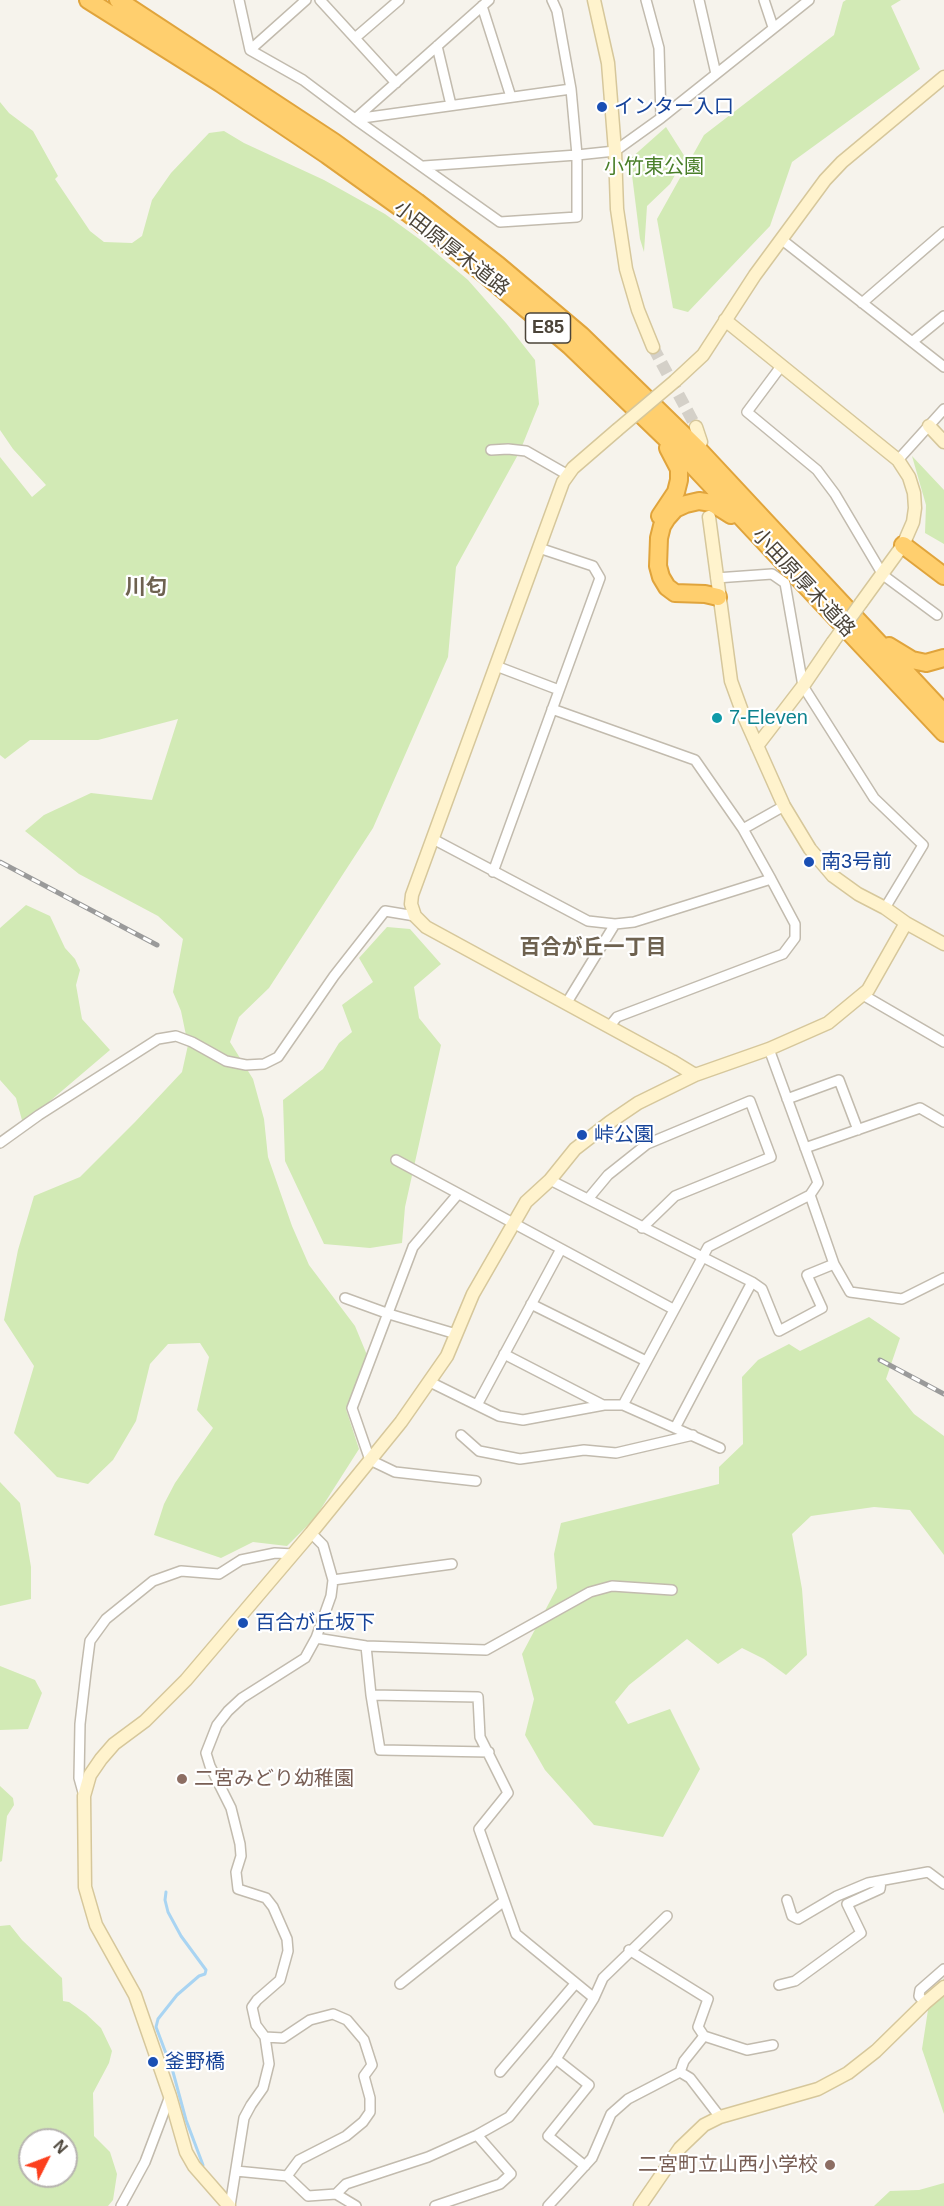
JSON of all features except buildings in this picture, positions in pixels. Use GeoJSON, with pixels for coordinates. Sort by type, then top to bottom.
{"type":"FeatureCollection","features":[{"type":"Feature","properties":{"kind":"highway","name":"小田原厚木道路"},"geometry":{"type":"LineString","coordinates":[[88,0],[230,89],[408,213],[570,346],[648,419],[944,733]]}},
{"type":"Feature","properties":{"kind":"highway","name":"小田原厚木道路"},"geometry":{"type":"LineString","coordinates":[[118,0],[334,142],[417,202],[581,335],[698,448],[944,713]]}},
{"type":"Feature","properties":{"kind":"highway"},"geometry":{"type":"LineString","coordinates":[[648,419],[675,458],[679,469],[676,492],[652,531],[650,571],[653,582],[668,600],[680,605],[690,605],[718,597]]}},
{"type":"Feature","properties":{"kind":"highway"},"geometry":{"type":"LineString","coordinates":[[718,597],[675,593],[660,577],[659,547],[662,526],[675,509],[686,504],[706,502],[725,510],[808,588]]}},
{"type":"Feature","properties":{"kind":"highway"},"geometry":{"type":"LineString","coordinates":[[903,545],[944,566]]}},
{"type":"Feature","properties":{"kind":"highway"},"geometry":{"type":"LineString","coordinates":[[903,545],[944,576]]}},
{"type":"Feature","properties":{"kind":"highway"},"geometry":{"type":"LineString","coordinates":[[862,626],[898,653],[912,660],[926,663],[944,658]]}},
{"type":"Feature","properties":{"kind":"street"},"geometry":{"type":"LineString","coordinates":[[239,0],[250,50],[303,81],[500,222],[577,218],[577,155],[571,89],[557,11],[552,0]]}},
{"type":"Feature","properties":{"kind":"street"},"geometry":{"type":"LineString","coordinates":[[250,50],[306,0]]}},
{"type":"Feature","properties":{"kind":"street"},"geometry":{"type":"LineString","coordinates":[[320,0],[396,83]]}},
{"type":"Feature","properties":{"kind":"street"},"geometry":{"type":"LineString","coordinates":[[355,38],[399,0]]}},
{"type":"Feature","properties":{"kind":"street"},"geometry":{"type":"LineString","coordinates":[[594,0],[608,63],[617,209],[626,269],[638,310],[654,347]]}},
{"type":"Feature","properties":{"kind":"street"},"geometry":{"type":"LineString","coordinates":[[646,0],[659,48],[661,118]]}},
{"type":"Feature","properties":{"kind":"street"},"geometry":{"type":"LineString","coordinates":[[699,0],[716,74]]}},
{"type":"Feature","properties":{"kind":"street"},"geometry":{"type":"LineString","coordinates":[[764,0],[773,27]]}},
{"type":"Feature","properties":{"kind":"street"},"geometry":{"type":"LineString","coordinates":[[424,166],[615,151],[661,118],[809,0]]}},
{"type":"Feature","properties":{"kind":"street"},"geometry":{"type":"LineString","coordinates":[[355,119],[485,3],[511,97]]}},
{"type":"Feature","properties":{"kind":"street"},"geometry":{"type":"LineString","coordinates":[[437,46],[451,105]]}},
{"type":"Feature","properties":{"kind":"street"},"geometry":{"type":"LineString","coordinates":[[695,1076],[426,927],[415,916],[411,904],[412,895],[563,482],[590,452],[703,355],[755,275],[825,180],[842,162],[944,77]]}},
{"type":"Feature","properties":{"kind":"street"},"geometry":{"type":"LineString","coordinates":[[355,119],[571,89]]}},
{"type":"Feature","properties":{"kind":"street"},"geometry":{"type":"LineString","coordinates":[[862,303],[944,232]]}},
{"type":"Feature","properties":{"kind":"street"},"geometry":{"type":"LineString","coordinates":[[781,239],[944,367]]}},
{"type":"Feature","properties":{"kind":"street"},"geometry":{"type":"LineString","coordinates":[[912,342],[944,316]]}},
{"type":"Feature","properties":{"kind":"street"},"geometry":{"type":"LineString","coordinates":[[725,321],[898,460],[909,477],[914,493],[913,522],[903,545],[803,686],[757,746]]}},
{"type":"Feature","properties":{"kind":"street"},"geometry":{"type":"LineString","coordinates":[[782,365],[747,412],[817,470],[835,494],[883,575],[937,615]]}},
{"type":"Feature","properties":{"kind":"street"},"geometry":{"type":"LineString","coordinates":[[898,460],[944,409]]}},
{"type":"Feature","properties":{"kind":"street"},"geometry":{"type":"LineString","coordinates":[[929,426],[944,442]]}},
{"type":"Feature","properties":{"kind":"street"},"geometry":{"type":"LineString","coordinates":[[696,427],[701,442]]}},
{"type":"Feature","properties":{"kind":"street"},"geometry":{"type":"LineString","coordinates":[[491,450],[526,451],[568,475]]}},
{"type":"Feature","properties":{"kind":"street"},"geometry":{"type":"LineString","coordinates":[[709,517],[731,681],[784,806],[810,849],[833,876],[858,894],[944,944]]}},
{"type":"Feature","properties":{"kind":"street"},"geometry":{"type":"LineString","coordinates":[[493,872],[600,578],[593,566],[539,548]]}},
{"type":"Feature","properties":{"kind":"street"},"geometry":{"type":"LineString","coordinates":[[716,578],[772,574],[784,584],[803,686],[874,798],[923,845],[885,908]]}},
{"type":"Feature","properties":{"kind":"street"},"geometry":{"type":"LineString","coordinates":[[496,666],[559,690]]}},
{"type":"Feature","properties":{"kind":"street"},"geometry":{"type":"LineString","coordinates":[[552,709],[695,760],[743,829],[795,924],[795,938],[783,954],[617,1017],[609,1027]]}},
{"type":"Feature","properties":{"kind":"street"},"geometry":{"type":"LineString","coordinates":[[743,829],[784,806]]}},
{"type":"Feature","properties":{"kind":"street"},"geometry":{"type":"LineString","coordinates":[[433,839],[588,921],[615,924],[634,922],[771,879]]}},
{"type":"Feature","properties":{"kind":"street"},"geometry":{"type":"LineString","coordinates":[[0,1143],[39,1115],[158,1039],[176,1036],[226,1061],[246,1065],[264,1064],[278,1057],[334,976],[385,911],[415,916]]}},
{"type":"Feature","properties":{"kind":"street"},"geometry":{"type":"LineString","coordinates":[[84,1796],[90,1775],[101,1759],[114,1744],[145,1721],[186,1680],[311,1533],[430,1382],[447,1356],[473,1294],[526,1202],[550,1180],[575,1149],[638,1103],[695,1076],[769,1050],[828,1023],[863,995],[906,923]]}},
{"type":"Feature","properties":{"kind":"street"},"geometry":{"type":"LineString","coordinates":[[566,1004],[615,924]]}},
{"type":"Feature","properties":{"kind":"street"},"geometry":{"type":"LineString","coordinates":[[863,995],[944,1042]]}},
{"type":"Feature","properties":{"kind":"street"},"geometry":{"type":"LineString","coordinates":[[623,1405],[701,1256],[708,1247],[810,1195],[818,1183],[769,1050]]}},
{"type":"Feature","properties":{"kind":"street"},"geometry":{"type":"LineString","coordinates":[[788,1099],[838,1080],[858,1130]]}},
{"type":"Feature","properties":{"kind":"street"},"geometry":{"type":"LineString","coordinates":[[588,1199],[608,1175],[646,1144],[750,1101],[771,1157],[675,1196],[642,1228]]}},
{"type":"Feature","properties":{"kind":"street"},"geometry":{"type":"LineString","coordinates":[[805,1148],[920,1108],[944,1122]]}},
{"type":"Feature","properties":{"kind":"street"},"geometry":{"type":"LineString","coordinates":[[396,1160],[674,1309]]}},
{"type":"Feature","properties":{"kind":"street"},"geometry":{"type":"LineString","coordinates":[[550,1180],[752,1282],[762,1289],[779,1330],[822,1308],[807,1275],[834,1264]]}},
{"type":"Feature","properties":{"kind":"street"},"geometry":{"type":"LineString","coordinates":[[458,1194],[413,1247],[352,1408],[370,1460],[395,1472],[476,1481]]}},
{"type":"Feature","properties":{"kind":"street"},"geometry":{"type":"LineString","coordinates":[[810,1195],[834,1264],[850,1292],[902,1299],[944,1278]]}},
{"type":"Feature","properties":{"kind":"street"},"geometry":{"type":"LineString","coordinates":[[477,1405],[561,1249]]}},
{"type":"Feature","properties":{"kind":"street"},"geometry":{"type":"LineString","coordinates":[[675,1428],[752,1282]]}},
{"type":"Feature","properties":{"kind":"street"},"geometry":{"type":"LineString","coordinates":[[345,1298],[456,1334]]}},
{"type":"Feature","properties":{"kind":"street"},"geometry":{"type":"LineString","coordinates":[[531,1304],[646,1361]]}},
{"type":"Feature","properties":{"kind":"street"},"geometry":{"type":"LineString","coordinates":[[504,1354],[604,1405]]}},
{"type":"Feature","properties":{"kind":"street"},"geometry":{"type":"LineString","coordinates":[[430,1382],[499,1416],[523,1420],[604,1405],[623,1405],[720,1448]]}},
{"type":"Feature","properties":{"kind":"street"},"geometry":{"type":"LineString","coordinates":[[461,1435],[478,1451],[519,1459],[584,1450],[616,1453],[693,1435]]}},
{"type":"Feature","properties":{"kind":"street"},"geometry":{"type":"LineString","coordinates":[[230,2206],[244,2118],[263,2088],[270,2064],[265,2037],[256,2025],[252,2007],[280,1980],[288,1951],[287,1939],[273,1907],[266,1898],[238,1888],[236,1872],[240,1844],[231,1808],[206,1753],[217,1725],[228,1711],[242,1698],[305,1658],[316,1638],[331,1596],[333,1580],[323,1545],[311,1533]]}},
{"type":"Feature","properties":{"kind":"street"},"geometry":{"type":"LineString","coordinates":[[230,2206],[190,2159],[135,1995],[96,1925],[85,1887],[84,1796],[79,1778],[80,1724],[90,1641],[106,1619],[153,1581],[181,1571],[219,1574],[241,1560],[275,1553],[293,1554]]}},
{"type":"Feature","properties":{"kind":"street"},"geometry":{"type":"LineString","coordinates":[[333,1580],[452,1564]]}},
{"type":"Feature","properties":{"kind":"street"},"geometry":{"type":"LineString","coordinates":[[316,1638],[366,1646],[486,1650],[591,1592],[612,1587],[672,1590]]}},
{"type":"Feature","properties":{"kind":"street"},"geometry":{"type":"LineString","coordinates":[[366,1646],[380,1750],[489,1752]]}},
{"type":"Feature","properties":{"kind":"street"},"geometry":{"type":"LineString","coordinates":[[371,1695],[478,1697],[480,1737],[508,1793],[479,1829],[516,1934],[594,1998]]}},
{"type":"Feature","properties":{"kind":"street"},"geometry":{"type":"LineString","coordinates":[[787,1900],[792,1916],[798,1919],[837,1896],[868,1883],[928,1872],[944,1884]]}},
{"type":"Feature","properties":{"kind":"street"},"geometry":{"type":"LineString","coordinates":[[779,1985],[795,1981],[861,1934],[847,1904],[880,1889],[881,1881]]}},
{"type":"Feature","properties":{"kind":"street"},"geometry":{"type":"LineString","coordinates":[[400,1984],[504,1900]]}},
{"type":"Feature","properties":{"kind":"street"},"geometry":{"type":"LineString","coordinates":[[336,2194],[346,2184],[428,2157],[477,2135],[509,2117],[556,2059],[594,1998],[603,1978],[629,1950],[667,1916]]}},
{"type":"Feature","properties":{"kind":"street"},"geometry":{"type":"LineString","coordinates":[[629,1950],[708,1999],[698,2027],[704,2036],[747,2049],[773,2045]]}},
{"type":"Feature","properties":{"kind":"street"},"geometry":{"type":"LineString","coordinates":[[925,2003],[919,1996],[920,1990],[944,1969]]}},
{"type":"Feature","properties":{"kind":"street"},"geometry":{"type":"LineString","coordinates":[[500,2072],[575,1984]]}},
{"type":"Feature","properties":{"kind":"street"},"geometry":{"type":"LineString","coordinates":[[640,2206],[680,2148],[698,2130],[720,2116],[804,2094],[848,2073],[876,2051],[944,1987]]}},
{"type":"Feature","properties":{"kind":"street"},"geometry":{"type":"LineString","coordinates":[[265,2037],[283,2037],[310,2020],[333,2013],[347,2020],[364,2040],[372,2065],[364,2076],[370,2098],[370,2112],[363,2122],[346,2136],[299,2160],[287,2176]]}},
{"type":"Feature","properties":{"kind":"street"},"geometry":{"type":"LineString","coordinates":[[548,2206],[592,2158],[611,2114],[628,2099],[680,2072],[684,2061],[704,2036]]}},
{"type":"Feature","properties":{"kind":"street"},"geometry":{"type":"LineString","coordinates":[[556,2059],[589,2085],[548,2136],[585,2166]]}},
{"type":"Feature","properties":{"kind":"street"},"geometry":{"type":"LineString","coordinates":[[680,2072],[690,2078],[720,2116]]}},
{"type":"Feature","properties":{"kind":"street"},"geometry":{"type":"LineString","coordinates":[[121,2206],[146,2162],[170,2096]]}},
{"type":"Feature","properties":{"kind":"street"},"geometry":{"type":"LineString","coordinates":[[435,2206],[500,2184],[511,2174],[477,2135]]}},
{"type":"Feature","properties":{"kind":"street"},"geometry":{"type":"LineString","coordinates":[[236,2171],[287,2176],[308,2196],[336,2194],[356,2206]]}},
{"type":"Feature","properties":{"kind":"green space"},"geometry":{"type":"Polygon","coordinates":[[[846,0],[901,0],[891,6],[920,69],[792,162],[770,226],[688,312],[673,308],[657,219],[704,135],[834,35],[843,2],[846,0]]]}},
{"type":"Feature","properties":{"kind":"green space"},"geometry":{"type":"Polygon","coordinates":[[[0,102],[9,113],[33,131],[58,176],[55,179],[90,231],[104,242],[132,243],[142,236],[152,200],[171,173],[209,133],[224,131],[244,143],[324,180],[385,214],[422,241],[468,280],[535,360],[539,404],[520,451],[456,567],[448,657],[373,828],[269,988],[239,1017],[230,1042],[253,1079],[264,1119],[268,1157],[292,1226],[309,1265],[355,1326],[367,1355],[346,1409],[359,1449],[315,1518],[287,1546],[253,1542],[221,1558],[154,1535],[164,1504],[175,1483],[213,1428],[197,1410],[209,1357],[200,1343],[168,1344],[150,1364],[136,1421],[113,1460],[88,1484],[57,1477],[14,1433],[34,1366],[4,1320],[18,1250],[34,1196],[80,1177],[182,1072],[188,1045],[181,1011],[173,992],[183,939],[158,916],[79,874],[25,831],[44,815],[91,793],[152,800],[178,719],[98,740],[30,740],[5,759],[0,755],[0,457],[32,497],[46,485],[13,449],[0,430],[0,102]]]}},
{"type":"Feature","properties":{"kind":"green space","name":"小竹東公園"},"geometry":{"type":"Polygon","coordinates":[[[666,127],[685,157],[670,184],[647,206],[644,252],[640,239],[630,159],[666,127]]]}},
{"type":"Feature","properties":{"kind":"green space"},"geometry":{"type":"Polygon","coordinates":[[[912,456],[944,490],[944,544],[925,533],[926,505],[912,456]]]}},
{"type":"Feature","properties":{"kind":"green space"},"geometry":{"type":"Polygon","coordinates":[[[26,905],[50,916],[65,948],[75,959],[80,970],[76,985],[82,1019],[110,1050],[23,1124],[16,1098],[0,1080],[0,928],[26,905]]]}},
{"type":"Feature","properties":{"kind":"green space"},"geometry":{"type":"Polygon","coordinates":[[[387,927],[410,929],[441,964],[414,987],[419,1018],[441,1045],[405,1207],[402,1243],[370,1248],[324,1244],[285,1161],[283,1100],[323,1069],[339,1043],[352,1032],[342,1005],[373,982],[359,958],[387,927]]]}},
{"type":"Feature","properties":{"kind":"green space"},"geometry":{"type":"Polygon","coordinates":[[[869,1317],[900,1338],[886,1379],[914,1414],[944,1436],[944,1555],[910,1510],[874,1507],[811,1516],[792,1534],[802,1589],[807,1655],[786,1675],[764,1659],[742,1648],[718,1664],[687,1639],[629,1685],[615,1702],[628,1724],[670,1709],[700,1769],[663,1837],[594,1825],[545,1770],[525,1735],[534,1699],[522,1654],[557,1588],[554,1554],[561,1523],[719,1484],[719,1467],[743,1444],[742,1377],[758,1360],[789,1344],[800,1351],[869,1317]]]}},
{"type":"Feature","properties":{"kind":"green space"},"geometry":{"type":"Polygon","coordinates":[[[0,1482],[20,1503],[31,1567],[31,1599],[0,1606],[0,1482]]]}},
{"type":"Feature","properties":{"kind":"green space"},"geometry":{"type":"Polygon","coordinates":[[[0,1666],[35,1680],[42,1693],[28,1729],[0,1730],[0,1666]]]}},
{"type":"Feature","properties":{"kind":"green space"},"geometry":{"type":"Polygon","coordinates":[[[0,1786],[13,1798],[14,1805],[7,1816],[2,1861],[0,1862],[0,1786]]]}},
{"type":"Feature","properties":{"kind":"green space"},"geometry":{"type":"Polygon","coordinates":[[[10,1925],[22,1940],[62,1978],[63,2001],[69,2002],[86,2014],[101,2028],[112,2051],[109,2063],[93,2093],[94,2136],[110,2152],[117,2174],[113,2200],[108,2206],[0,2206],[0,1926],[10,1925]]]}},
{"type":"Feature","properties":{"kind":"green space"},"geometry":{"type":"Polygon","coordinates":[[[944,1978],[944,2114],[922,2049],[930,1997],[944,1978]]]}},
{"type":"Feature","properties":{"kind":"green space"},"geometry":{"type":"Polygon","coordinates":[[[944,2183],[944,2206],[874,2206],[890,2191],[919,2190],[944,2183]]]}},
{"type":"Feature","properties":{"kind":"waterway"},"geometry":{"type":"LineString","coordinates":[[166,1892],[168,1912],[181,1936],[206,1970],[205,1974],[199,1976],[177,1995],[158,2019],[156,2027],[203,2165]]}},
{"type":"Feature","properties":{"kind":"tunnel"},"geometry":{"type":"LineString","coordinates":[[653,347],[696,427]]}},
{"type":"Feature","properties":{"kind":"railway"},"geometry":{"type":"LineString","coordinates":[[0,862],[157,945]]}},
{"type":"Feature","properties":{"kind":"railway"},"geometry":{"type":"LineString","coordinates":[[880,1360],[944,1394]]}},
{"type":"Feature","properties":{"kind":"place","name":"インター入口"},"geometry":{"type":"Point","coordinates":[602,107]}},
{"type":"Feature","properties":{"kind":"place","name":"7-Eleven"},"geometry":{"type":"Point","coordinates":[717,718]}},
{"type":"Feature","properties":{"kind":"place","name":"南3号前"},"geometry":{"type":"Point","coordinates":[809,862]}},
{"type":"Feature","properties":{"kind":"place","name":"峠公園"},"geometry":{"type":"Point","coordinates":[582,1135]}},
{"type":"Feature","properties":{"kind":"place","name":"百合が丘坂下"},"geometry":{"type":"Point","coordinates":[243,1623]}},
{"type":"Feature","properties":{"kind":"place","name":"二宮みどり幼稚園"},"geometry":{"type":"Point","coordinates":[182,1779]}},
{"type":"Feature","properties":{"kind":"place","name":"釜野橋"},"geometry":{"type":"Point","coordinates":[153,2062]}},
{"type":"Feature","properties":{"kind":"place","name":"二宮町立山西小学校"},"geometry":{"type":"Point","coordinates":[830,2165]}},
{"type":"Feature","properties":{"kind":"district","name":"川匂"},"geometry":{"type":"Point","coordinates":[146,588]}},
{"type":"Feature","properties":{"kind":"district","name":"百合が丘一丁目"},"geometry":{"type":"Point","coordinates":[593,948]}}]}
